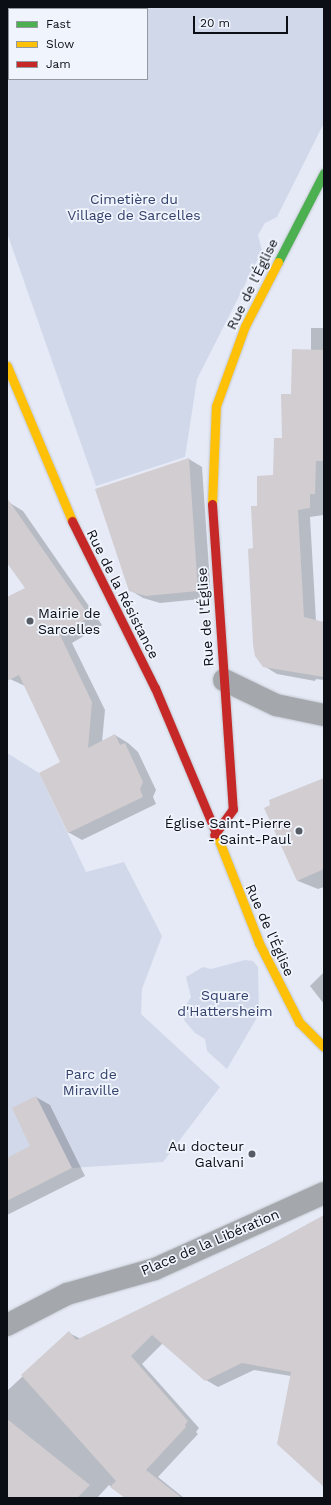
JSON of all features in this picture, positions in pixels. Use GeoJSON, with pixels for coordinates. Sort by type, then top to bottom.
{"type":"FeatureCollection","features":[{"type":"Feature","properties":{"kind":"street","name":"Rue de l'Église"},"geometry":{"type":"LineString","coordinates":[[324,172],[245,326],[216,406],[211,520],[234,809],[214,835],[259,943],[289,1003],[299,1022],[324,1047]]}},
{"type":"Feature","properties":{"kind":"street","name":"Rue de la Résistance"},"geometry":{"type":"LineString","coordinates":[[7,366],[62,503],[155,688],[189,766],[214,835]]}},
{"type":"Feature","properties":{"kind":"street"},"geometry":{"type":"LineString","coordinates":[[224,680],[276,705],[324,715]]}},
{"type":"Feature","properties":{"kind":"street","name":"Place de la Libération"},"geometry":{"type":"LineString","coordinates":[[7,1325],[67,1294],[155,1269],[324,1193]]}},
{"type":"Feature","properties":{"kind":"green space","name":"Cimetière du Village de Sarcelles"},"geometry":{"type":"Polygon","coordinates":[[[7,7],[324,7],[324,123],[277,217],[265,223],[258,235],[262,251],[197,379],[185,457],[96,486],[7,233],[7,7]]]}},
{"type":"Feature","properties":{"kind":"green space","name":"Parc de Miraville"},"geometry":{"type":"Polygon","coordinates":[[[7,753],[39,773],[86,872],[124,862],[162,936],[142,989],[141,1014],[220,1087],[163,1162],[72,1168],[7,1201],[7,753]]]}},
{"type":"Feature","properties":{"kind":"green space","name":"Square d'Hattersheim"},"geometry":{"type":"Polygon","coordinates":[[[245,960],[253,961],[258,967],[259,1014],[227,1069],[207,1051],[205,1039],[195,1033],[184,1020],[185,1007],[191,997],[186,977],[203,967],[211,969],[245,960]]]}},
{"type":"Feature","properties":{"kind":"building"},"geometry":{"type":"Polygon","coordinates":[[[292,349],[324,350],[324,461],[316,461],[315,494],[310,494],[310,508],[298,510],[304,617],[324,622],[324,677],[263,667],[255,656],[253,644],[248,549],[253,548],[251,506],[257,506],[257,476],[273,475],[274,438],[282,438],[281,394],[291,394],[292,349]]]}},
{"type":"Feature","properties":{"kind":"building"},"geometry":{"type":"Polygon","coordinates":[[[189,458],[198,591],[146,596],[129,591],[95,489],[189,458]]]}},
{"type":"Feature","properties":{"kind":"building"},"geometry":{"type":"Polygon","coordinates":[[[7,498],[90,617],[60,635],[92,702],[88,748],[115,734],[120,745],[125,743],[143,782],[140,789],[143,797],[68,833],[39,773],[60,762],[19,675],[7,681],[7,597],[25,588],[7,563],[7,498]]]}},
{"type":"Feature","properties":{"kind":"building","name":"Église Saint-Pierre - Saint-Paul"},"geometry":{"type":"Polygon","coordinates":[[[324,778],[324,869],[297,881],[264,808],[270,805],[269,800],[324,778]]]}},
{"type":"Feature","properties":{"kind":"building"},"geometry":{"type":"Polygon","coordinates":[[[36,1096],[72,1168],[7,1201],[7,1158],[30,1146],[12,1108],[36,1096]]]}},
{"type":"Feature","properties":{"kind":"building"},"geometry":{"type":"Polygon","coordinates":[[[324,1215],[324,1487],[277,1444],[291,1372],[242,1363],[205,1381],[152,1335],[131,1356],[188,1421],[185,1425],[186,1427],[146,1470],[182,1498],[125,1498],[110,1487],[116,1481],[21,1375],[69,1331],[76,1340],[264,1248],[324,1215]]]}},
{"type":"Feature","properties":{"kind":"building"},"geometry":{"type":"Polygon","coordinates":[[[7,1419],[90,1485],[77,1498],[7,1498],[7,1419]]]}},
{"type":"Feature","properties":{"kind":"traffic: fast"},"geometry":{"type":"LineString","coordinates":[[278,262],[324,173]]}},
{"type":"Feature","properties":{"kind":"traffic: slow"},"geometry":{"type":"LineString","coordinates":[[212,504],[216,406],[245,326],[278,262]]}},
{"type":"Feature","properties":{"kind":"traffic: slow"},"geometry":{"type":"LineString","coordinates":[[7,366],[72,521]]}},
{"type":"Feature","properties":{"kind":"traffic: slow"},"geometry":{"type":"LineString","coordinates":[[216,833],[259,943],[299,1022],[324,1047]]}},
{"type":"Feature","properties":{"kind":"traffic: jam"},"geometry":{"type":"LineString","coordinates":[[212,504],[233,809],[214,835]]}},
{"type":"Feature","properties":{"kind":"traffic: jam"},"geometry":{"type":"LineString","coordinates":[[72,521],[155,688],[216,833]]}},
{"type":"Feature","properties":{"kind":"place","name":"Mairie de Sarcelles"},"geometry":{"type":"Point","coordinates":[30,621]}},
{"type":"Feature","properties":{"kind":"place","name":"Église Saint-Pierre - Saint-Paul"},"geometry":{"type":"Point","coordinates":[299,831]}},
{"type":"Feature","properties":{"kind":"place","name":"Au docteur Galvani"},"geometry":{"type":"Point","coordinates":[252,1154]}}]}
